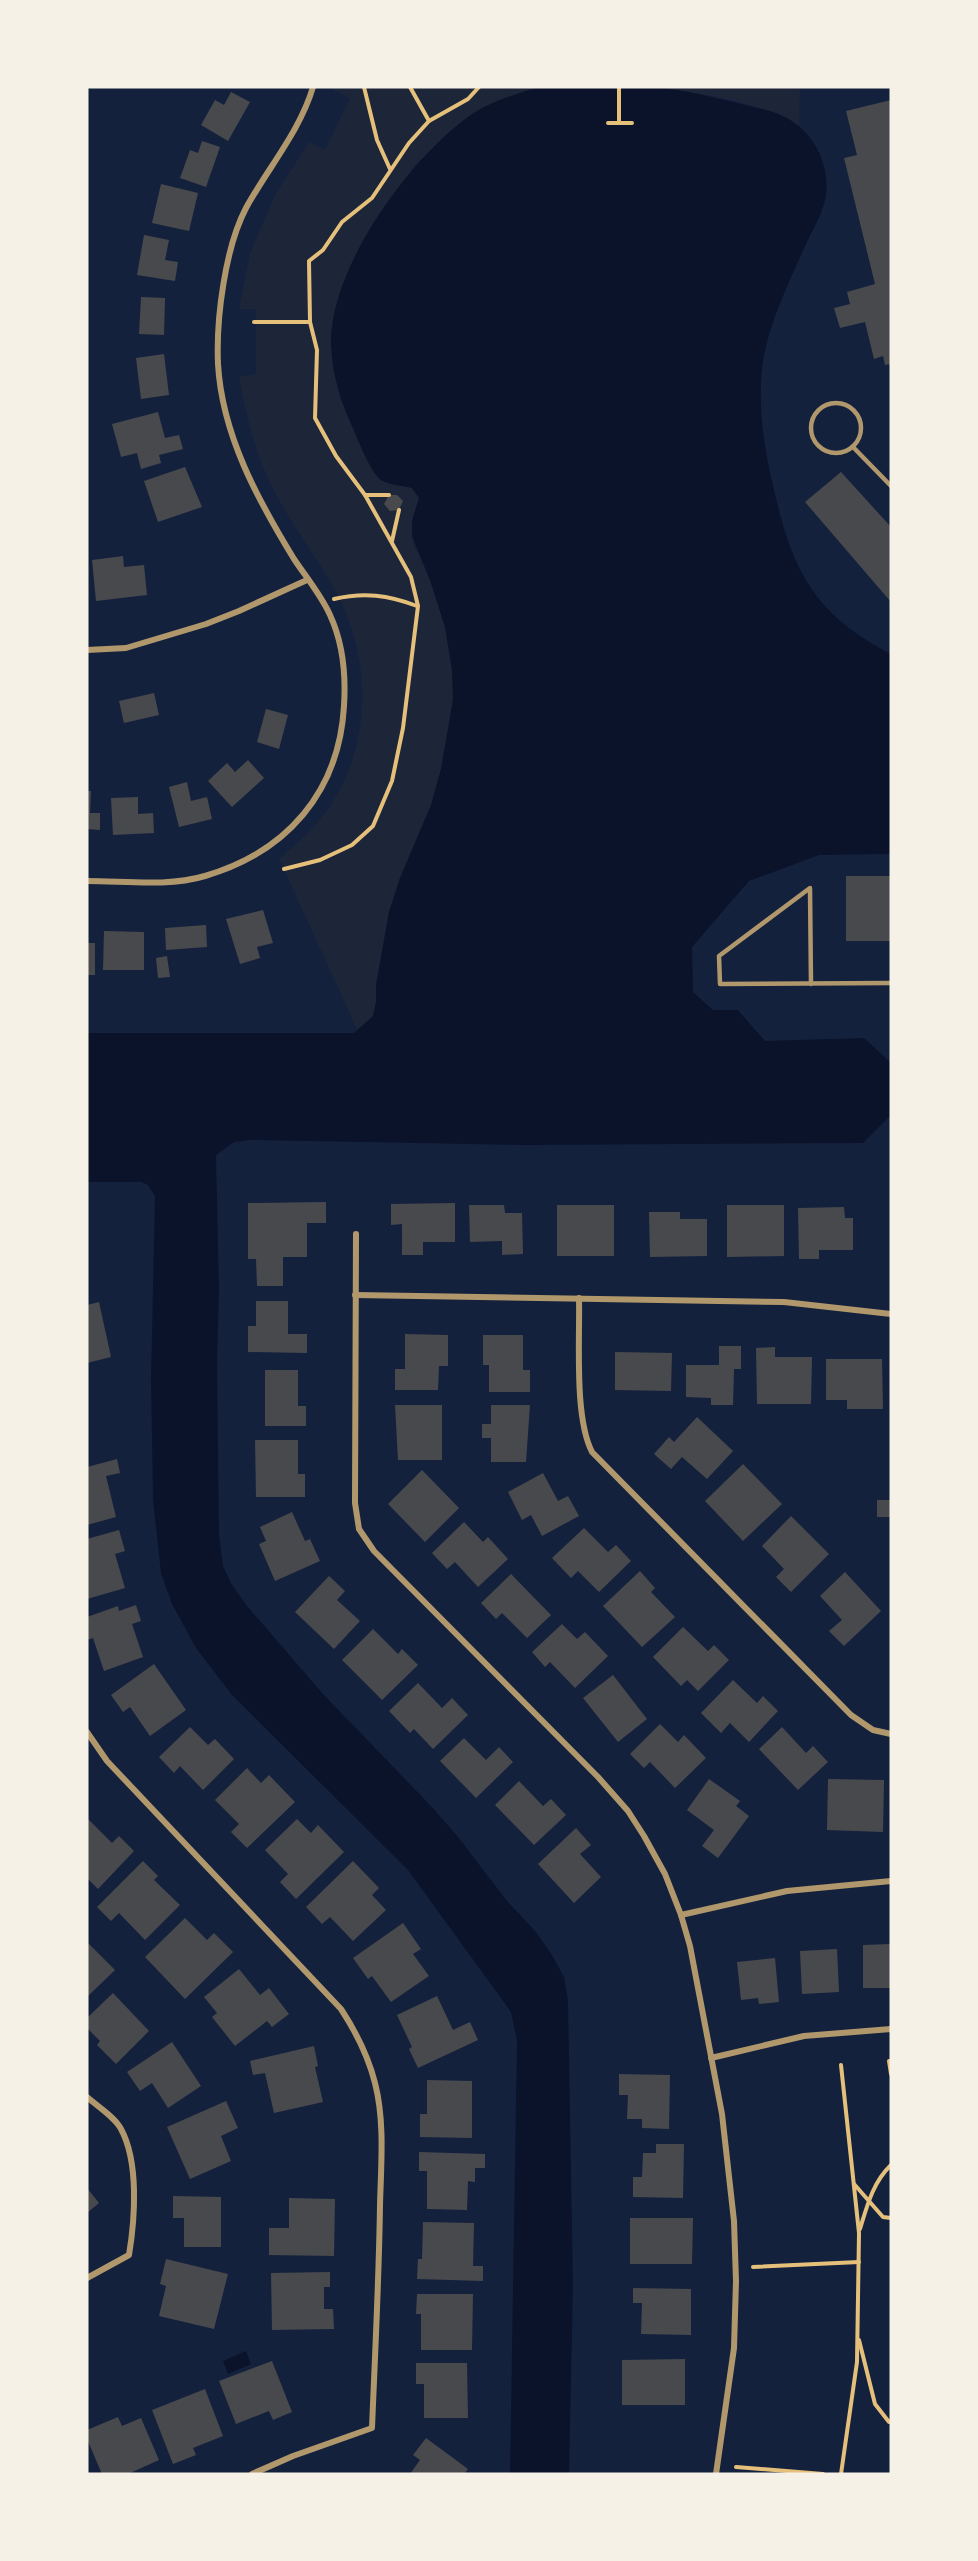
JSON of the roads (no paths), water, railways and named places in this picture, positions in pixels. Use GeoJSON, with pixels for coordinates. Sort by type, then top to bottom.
{"type":"FeatureCollection","features":[{"type":"Feature","properties":{"kind":"street"},"geometry":{"type":"LineString","coordinates":[[87,881],[166,882],[202,877],[238,865],[270,845],[300,820],[332,770],[344,717],[345,689],[342,651],[330,615],[253,487],[235,443],[218,365],[222,285],[244,211],[306,109],[313,87]]}},
{"type":"Feature","properties":{"kind":"street"},"geometry":{"type":"LineString","coordinates":[[87,650],[126,648],[206,624],[239,612],[308,580]]}},
{"type":"Feature","properties":{"kind":"street"},"geometry":{"type":"LineString","coordinates":[[356,1234],[355,1503],[356,1516],[365,1541],[598,1777],[628,1811],[665,1874],[681,1915],[690,1946],[722,2114],[734,2221],[736,2281],[734,2348],[716,2474]]}},
{"type":"Feature","properties":{"kind":"street"},"geometry":{"type":"LineString","coordinates":[[355,1295],[784,1302],[891,1314]]}},
{"type":"Feature","properties":{"kind":"street"},"geometry":{"type":"LineString","coordinates":[[579,1298],[581,1414],[586,1440],[592,1452],[851,1715],[873,1730],[891,1734]]}},
{"type":"Feature","properties":{"kind":"street"},"geometry":{"type":"LineString","coordinates":[[87,1732],[107,1761],[341,2009],[364,2049],[375,2084],[382,2138],[379,2283],[372,2428],[293,2456],[252,2474]]}},
{"type":"Feature","properties":{"kind":"street"},"geometry":{"type":"LineString","coordinates":[[681,1915],[787,1891],[891,1881]]}},
{"type":"Feature","properties":{"kind":"street"},"geometry":{"type":"LineString","coordinates":[[711,2058],[804,2036],[891,2029]]}},
{"type":"Feature","properties":{"kind":"street"},"geometry":{"type":"LineString","coordinates":[[87,2097],[121,2128],[130,2159],[135,2191],[134,2223],[129,2255],[87,2278]]}},
{"type":"Feature","properties":{"kind":"lane"},"geometry":{"type":"LineString","coordinates":[[835,403],[851,408],[861,423],[859,440],[853,447],[838,454],[821,449],[812,434],[811,425],[819,410],[835,403]]}},
{"type":"Feature","properties":{"kind":"lane"},"geometry":{"type":"LineString","coordinates":[[853,447],[891,486]]}},
{"type":"Feature","properties":{"kind":"lane"},"geometry":{"type":"LineString","coordinates":[[811,984],[810,888],[719,956],[720,984],[811,984],[891,983]]}}]}
